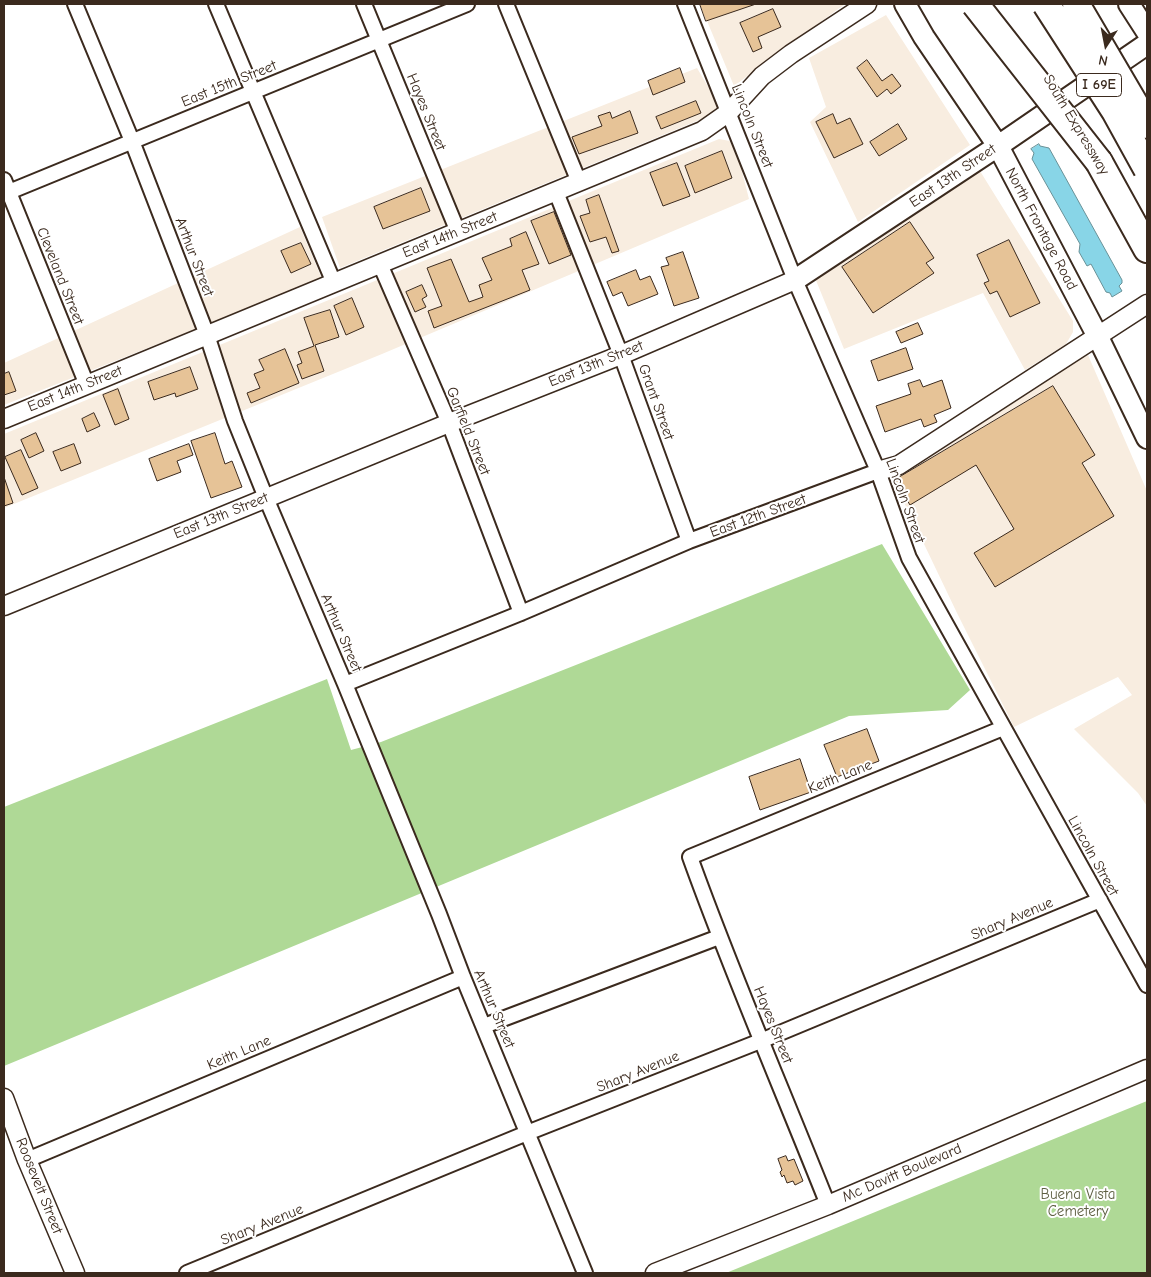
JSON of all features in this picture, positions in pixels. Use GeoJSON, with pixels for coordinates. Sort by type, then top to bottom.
{"type":"FeatureCollection","features":[{"type":"Feature","properties":{"kind":"highway"},"geometry":{"type":"LineString","coordinates":[[975,4],[1099,162]]}},
{"type":"Feature","properties":{"kind":"highway","name":"South Expressway"},"geometry":{"type":"LineString","coordinates":[[999,4],[1099,162],[1147,249]]}},
{"type":"Feature","properties":{"kind":"highway","name":"I 69E"},"geometry":{"type":"LineString","coordinates":[[1046,4],[1115,111],[1147,168]]}},
{"type":"Feature","properties":{"kind":"highway"},"geometry":{"type":"LineString","coordinates":[[1076,4],[1147,125]]}},
{"type":"Feature","properties":{"kind":"main road","name":"North Frontage Road"},"geometry":{"type":"LineString","coordinates":[[905,4],[924,37],[998,146],[1097,335],[1147,438]]}},
{"type":"Feature","properties":{"kind":"main road"},"geometry":{"type":"LineString","coordinates":[[1129,4],[1147,32]]}},
{"type":"Feature","properties":{"kind":"main road","name":"East 13th Street"},"geometry":{"type":"LineString","coordinates":[[795,280],[998,146],[1147,44]]}},
{"type":"Feature","properties":{"kind":"street","name":"Arthur Street"},"geometry":{"type":"LineString","coordinates":[[75,4],[132,141],[207,335],[235,421],[345,684],[585,1273]]}},
{"type":"Feature","properties":{"kind":"street"},"geometry":{"type":"LineString","coordinates":[[216,4],[334,283]]}},
{"type":"Feature","properties":{"kind":"street","name":"Hayes Street"},"geometry":{"type":"LineString","coordinates":[[364,4],[458,232]]}},
{"type":"Feature","properties":{"kind":"street","name":"East 15th Street"},"geometry":{"type":"LineString","coordinates":[[5,189],[132,141],[467,4]]}},
{"type":"Feature","properties":{"kind":"street"},"geometry":{"type":"LineString","coordinates":[[506,4],[579,182]]}},
{"type":"Feature","properties":{"kind":"street","name":"Lincoln Street"},"geometry":{"type":"LineString","coordinates":[[685,4],[795,280],[878,471],[909,558],[1147,985]]}},
{"type":"Feature","properties":{"kind":"street","name":"East 14th Street"},"geometry":{"type":"LineString","coordinates":[[4,419],[702,131],[729,112],[762,76],[791,54],[867,4]]}},
{"type":"Feature","properties":{"kind":"street","name":"Cleveland Street"},"geometry":{"type":"LineString","coordinates":[[5,189],[87,385]]}},
{"type":"Feature","properties":{"kind":"street","name":"Grant Street"},"geometry":{"type":"LineString","coordinates":[[556,192],[621,355],[690,541]]}},
{"type":"Feature","properties":{"kind":"street","name":"Garfield Street"},"geometry":{"type":"LineString","coordinates":[[380,264],[449,423],[521,612]]}},
{"type":"Feature","properties":{"kind":"street","name":"East 13th Street"},"geometry":{"type":"LineString","coordinates":[[4,606],[449,423],[621,355],[795,280]]}},
{"type":"Feature","properties":{"kind":"street","name":"East 12th Street"},"geometry":{"type":"LineString","coordinates":[[345,684],[690,541],[878,471],[899,465],[1147,304]]}},
{"type":"Feature","properties":{"kind":"street","name":"Keith Lane"},"geometry":{"type":"LineString","coordinates":[[690,857],[1003,728]]}},
{"type":"Feature","properties":{"kind":"street","name":"Hayes Street"},"geometry":{"type":"LineString","coordinates":[[690,857],[719,937],[828,1204]]}},
{"type":"Feature","properties":{"kind":"street","name":"Shary Avenue"},"geometry":{"type":"LineString","coordinates":[[187,1273],[762,1040],[1100,900]]}},
{"type":"Feature","properties":{"kind":"street"},"geometry":{"type":"LineString","coordinates":[[484,1026],[719,937]]}},
{"type":"Feature","properties":{"kind":"street","name":"Keith Lane"},"geometry":{"type":"LineString","coordinates":[[27,1160],[463,977]]}},
{"type":"Feature","properties":{"kind":"street","name":"Mc Davitt Boulevard"},"geometry":{"type":"LineString","coordinates":[[655,1273],[828,1204],[1147,1069]]}},
{"type":"Feature","properties":{"kind":"street","name":"Roosevelt Street"},"geometry":{"type":"LineString","coordinates":[[4,1098],[27,1160],[75,1273]]}},
{"type":"Feature","properties":{"kind":"shaded area"},"geometry":{"type":"Polygon","coordinates":[[[700,4],[845,4],[734,86],[700,4]]]}},
{"type":"Feature","properties":{"kind":"shaded area"},"geometry":{"type":"Polygon","coordinates":[[[886,15],[970,145],[858,222],[810,122],[826,107],[809,58],[886,15]]]}},
{"type":"Feature","properties":{"kind":"shaded area"},"geometry":{"type":"Polygon","coordinates":[[[697,68],[719,105],[709,116],[340,268],[322,217],[697,68]]]}},
{"type":"Feature","properties":{"kind":"shaded area"},"geometry":{"type":"Polygon","coordinates":[[[719,139],[730,141],[739,160],[749,199],[382,354],[4,508],[4,434],[719,139]]]}},
{"type":"Feature","properties":{"kind":"shaded area"},"geometry":{"type":"Polygon","coordinates":[[[980,171],[1073,321],[1073,332],[1066,344],[1025,370],[983,293],[844,349],[815,278],[980,171]]]}},
{"type":"Feature","properties":{"kind":"shaded area"},"geometry":{"type":"Polygon","coordinates":[[[300,227],[322,279],[4,405],[4,363],[300,227]]]}},
{"type":"Feature","properties":{"kind":"shaded area"},"geometry":{"type":"Polygon","coordinates":[[[1088,355],[1147,491],[1147,806],[1138,793],[1074,729],[1132,695],[1118,677],[1014,727],[890,473],[1088,355]]]}},
{"type":"Feature","properties":{"kind":"green space"},"geometry":{"type":"Polygon","coordinates":[[[882,544],[970,690],[948,710],[849,716],[4,1066],[4,807],[327,679],[351,750],[381,742],[882,544]]]}},
{"type":"Feature","properties":{"kind":"green space","name":"Buena Vista Cemetery"},"geometry":{"type":"Polygon","coordinates":[[[1147,1101],[1147,1273],[726,1273],[1088,1125],[1147,1101]]]}},
{"type":"Feature","properties":{"kind":"water"},"geometry":{"type":"Polygon","coordinates":[[[1039,144],[1049,148],[1122,280],[1119,286],[1122,291],[1112,297],[1110,293],[1106,292],[1091,264],[1087,266],[1079,252],[1080,244],[1032,159],[1034,153],[1031,149],[1039,144]]]}},
{"type":"Feature","properties":{"kind":"building"},"geometry":{"type":"Polygon","coordinates":[[[700,4],[756,4],[706,21],[700,4]]]}},
{"type":"Feature","properties":{"kind":"building"},"geometry":{"type":"Polygon","coordinates":[[[773,9],[781,27],[758,37],[762,48],[753,52],[740,23],[773,9]]]}},
{"type":"Feature","properties":{"kind":"building"},"geometry":{"type":"Polygon","coordinates":[[[867,60],[882,81],[892,74],[901,86],[891,94],[887,89],[877,97],[857,68],[867,60]]]}},
{"type":"Feature","properties":{"kind":"building"},"geometry":{"type":"Polygon","coordinates":[[[680,68],[685,82],[653,95],[648,81],[680,68]]]}},
{"type":"Feature","properties":{"kind":"building"},"geometry":{"type":"Polygon","coordinates":[[[696,101],[701,113],[661,129],[656,117],[696,101]]]}},
{"type":"Feature","properties":{"kind":"building"},"geometry":{"type":"Polygon","coordinates":[[[630,111],[638,133],[579,154],[572,137],[602,126],[598,116],[610,112],[612,118],[630,111]]]}},
{"type":"Feature","properties":{"kind":"building"},"geometry":{"type":"Polygon","coordinates":[[[833,114],[837,124],[850,118],[863,144],[834,158],[816,122],[833,114]]]}},
{"type":"Feature","properties":{"kind":"building"},"geometry":{"type":"Polygon","coordinates":[[[898,124],[907,139],[879,156],[870,142],[898,124]]]}},
{"type":"Feature","properties":{"kind":"building"},"geometry":{"type":"Polygon","coordinates":[[[722,151],[732,178],[695,193],[685,166],[722,151]]]}},
{"type":"Feature","properties":{"kind":"building"},"geometry":{"type":"Polygon","coordinates":[[[677,163],[690,196],[663,206],[650,173],[677,163]]]}},
{"type":"Feature","properties":{"kind":"building"},"geometry":{"type":"Polygon","coordinates":[[[421,188],[430,211],[383,229],[374,207],[421,188]]]}},
{"type":"Feature","properties":{"kind":"building"},"geometry":{"type":"Polygon","coordinates":[[[599,195],[619,251],[612,253],[606,237],[590,242],[580,216],[590,213],[586,200],[599,195]]]}},
{"type":"Feature","properties":{"kind":"building"},"geometry":{"type":"Polygon","coordinates":[[[554,212],[571,255],[549,264],[531,221],[554,212]]]}},
{"type":"Feature","properties":{"kind":"building"},"geometry":{"type":"Polygon","coordinates":[[[910,222],[934,258],[926,263],[934,273],[873,313],[842,267],[910,222]]]}},
{"type":"Feature","properties":{"kind":"building"},"geometry":{"type":"Polygon","coordinates":[[[526,232],[539,264],[522,270],[530,290],[434,328],[428,311],[442,306],[427,268],[451,259],[469,302],[483,297],[479,285],[492,280],[482,258],[512,246],[510,239],[526,232]]]}},
{"type":"Feature","properties":{"kind":"building"},"geometry":{"type":"Polygon","coordinates":[[[1009,240],[1040,303],[1010,317],[997,291],[990,294],[984,283],[989,281],[977,255],[1009,240]]]}},
{"type":"Feature","properties":{"kind":"building"},"geometry":{"type":"Polygon","coordinates":[[[301,243],[311,264],[291,273],[281,251],[301,243]]]}},
{"type":"Feature","properties":{"kind":"building"},"geometry":{"type":"Polygon","coordinates":[[[683,252],[699,298],[674,306],[661,267],[669,265],[666,258],[683,252]]]}},
{"type":"Feature","properties":{"kind":"building"},"geometry":{"type":"Polygon","coordinates":[[[636,270],[640,280],[650,276],[658,294],[628,306],[622,292],[613,296],[607,282],[636,270]]]}},
{"type":"Feature","properties":{"kind":"building"},"geometry":{"type":"Polygon","coordinates":[[[422,285],[427,296],[422,299],[426,307],[415,312],[406,292],[422,285]]]}},
{"type":"Feature","properties":{"kind":"building"},"geometry":{"type":"Polygon","coordinates":[[[352,298],[364,327],[346,335],[334,306],[352,298]]]}},
{"type":"Feature","properties":{"kind":"building"},"geometry":{"type":"Polygon","coordinates":[[[330,310],[339,337],[315,345],[324,371],[302,379],[297,365],[302,363],[298,352],[314,346],[304,318],[330,310]]]}},
{"type":"Feature","properties":{"kind":"building"},"geometry":{"type":"Polygon","coordinates":[[[918,323],[923,334],[901,343],[896,332],[918,323]]]}},
{"type":"Feature","properties":{"kind":"building"},"geometry":{"type":"Polygon","coordinates":[[[906,348],[913,369],[878,381],[871,361],[906,348]]]}},
{"type":"Feature","properties":{"kind":"building"},"geometry":{"type":"Polygon","coordinates":[[[285,349],[299,383],[251,403],[247,393],[260,388],[254,374],[264,370],[259,360],[285,349]]]}},
{"type":"Feature","properties":{"kind":"building"},"geometry":{"type":"Polygon","coordinates":[[[190,367],[198,389],[176,397],[175,393],[154,400],[148,382],[190,367]]]}},
{"type":"Feature","properties":{"kind":"building"},"geometry":{"type":"Polygon","coordinates":[[[9,372],[16,391],[4,395],[4,374],[9,372]]]}},
{"type":"Feature","properties":{"kind":"building"},"geometry":{"type":"Polygon","coordinates":[[[920,380],[923,387],[942,380],[951,408],[934,415],[937,422],[924,427],[921,419],[885,432],[876,406],[911,394],[908,384],[920,380]]]}},
{"type":"Feature","properties":{"kind":"building"},"geometry":{"type":"Polygon","coordinates":[[[1053,386],[1095,455],[1082,463],[1114,516],[995,587],[974,553],[1014,529],[976,465],[910,505],[895,480],[1053,386]]]}},
{"type":"Feature","properties":{"kind":"building"},"geometry":{"type":"Polygon","coordinates":[[[118,389],[129,419],[115,425],[103,395],[118,389]]]}},
{"type":"Feature","properties":{"kind":"building"},"geometry":{"type":"Polygon","coordinates":[[[94,413],[100,426],[87,432],[82,419],[94,413]]]}},
{"type":"Feature","properties":{"kind":"building"},"geometry":{"type":"Polygon","coordinates":[[[36,433],[44,451],[29,458],[21,440],[36,433]]]}},
{"type":"Feature","properties":{"kind":"building"},"geometry":{"type":"Polygon","coordinates":[[[215,433],[225,464],[232,461],[242,487],[211,498],[191,441],[215,433]]]}},
{"type":"Feature","properties":{"kind":"building"},"geometry":{"type":"Polygon","coordinates":[[[74,444],[81,463],[61,471],[53,452],[74,444]]]}},
{"type":"Feature","properties":{"kind":"building"},"geometry":{"type":"Polygon","coordinates":[[[189,444],[193,455],[177,461],[181,472],[157,481],[149,459],[189,444]]]}},
{"type":"Feature","properties":{"kind":"building"},"geometry":{"type":"Polygon","coordinates":[[[21,450],[38,488],[22,495],[5,457],[21,450]]]}},
{"type":"Feature","properties":{"kind":"building"},"geometry":{"type":"Polygon","coordinates":[[[4,477],[13,503],[4,506],[4,477]]]}},
{"type":"Feature","properties":{"kind":"building"},"geometry":{"type":"Polygon","coordinates":[[[867,729],[879,761],[837,777],[824,745],[867,729]]]}},
{"type":"Feature","properties":{"kind":"building"},"geometry":{"type":"Polygon","coordinates":[[[800,759],[811,792],[760,810],[749,777],[800,759]]]}},
{"type":"Feature","properties":{"kind":"building"},"geometry":{"type":"Polygon","coordinates":[[[786,1156],[788,1161],[794,1159],[803,1181],[795,1185],[793,1181],[787,1183],[784,1175],[782,1177],[780,1172],[782,1170],[778,1159],[786,1156]]]}}]}
